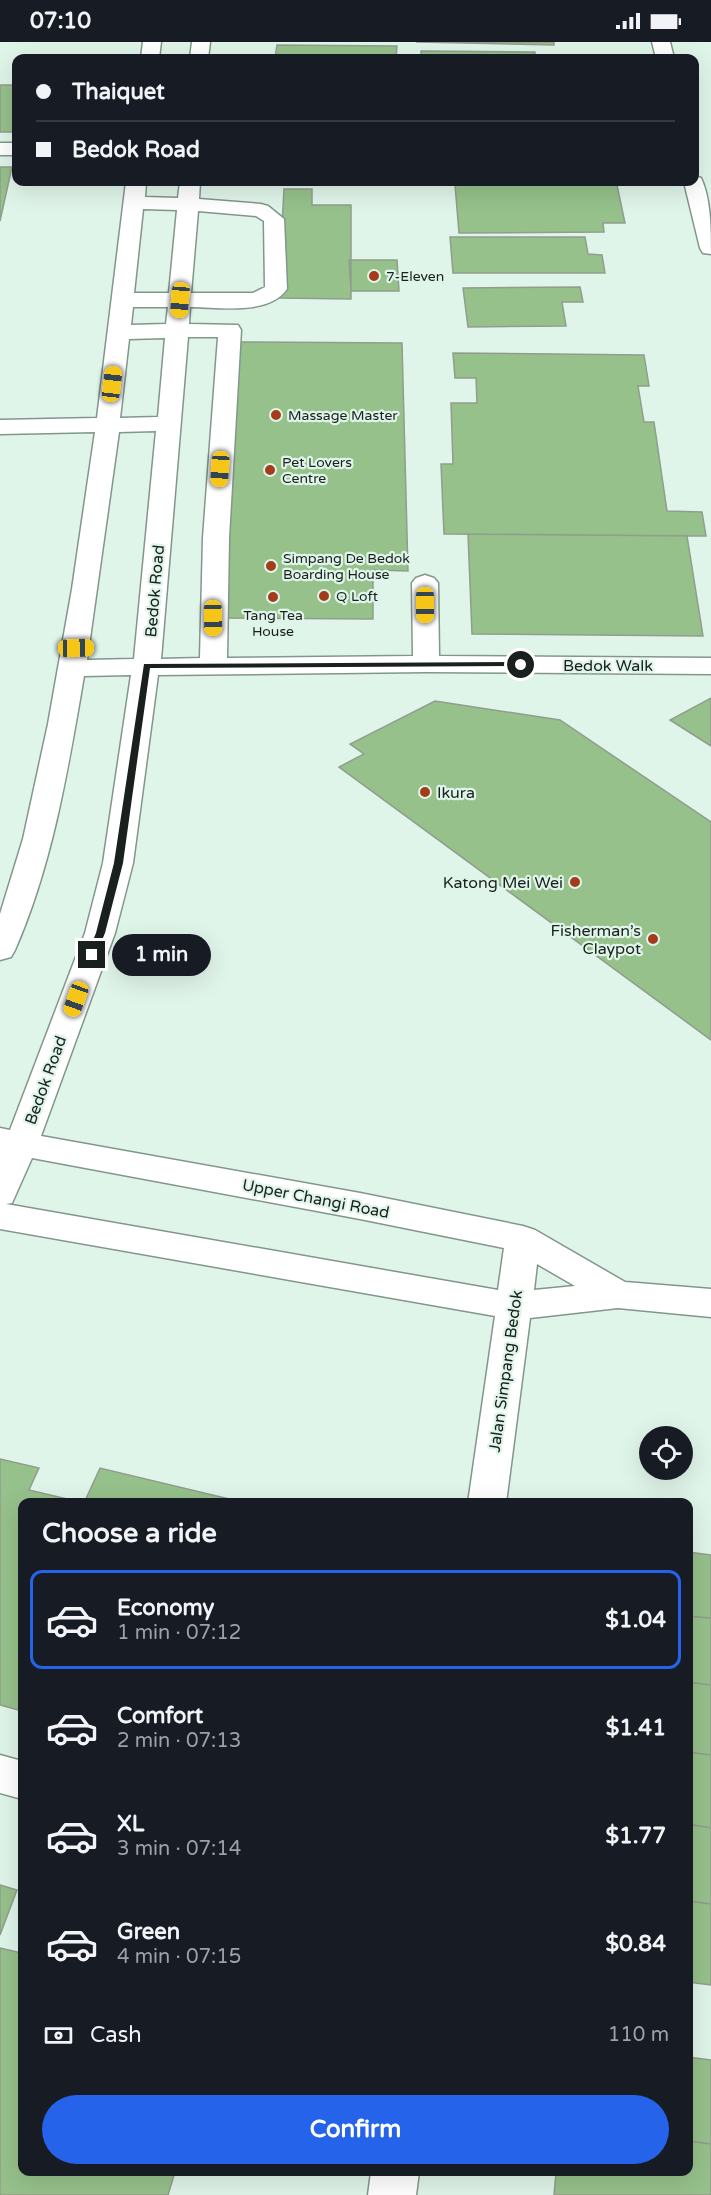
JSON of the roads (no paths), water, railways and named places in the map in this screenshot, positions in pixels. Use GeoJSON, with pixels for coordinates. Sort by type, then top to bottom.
{"type":"FeatureCollection","features":[{"type":"Feature","properties":{"kind":"street"},"geometry":{"type":"LineString","coordinates":[[0,950],[15,918],[36,853],[74,658],[107,426],[136,186]]}},
{"type":"Feature","properties":{"kind":"street","name":"Bedok Road"},"geometry":{"type":"LineString","coordinates":[[0,1194],[11,1142],[100,933],[118,863],[148,656],[190,186]]}},
{"type":"Feature","properties":{"kind":"street"},"geometry":{"type":"LineString","coordinates":[[695,186],[711,248]]}},
{"type":"Feature","properties":{"kind":"street"},"geometry":{"type":"LineString","coordinates":[[122,300],[253,300],[266,297],[276,289],[274,219],[261,210],[188,204],[134,203]]}},
{"type":"Feature","properties":{"kind":"street"},"geometry":{"type":"LineString","coordinates":[[119,332],[230,330],[216,538],[214,656]]}},
{"type":"Feature","properties":{"kind":"street"},"geometry":{"type":"LineString","coordinates":[[0,427],[170,424]]}},
{"type":"Feature","properties":{"kind":"street"},"geometry":{"type":"LineString","coordinates":[[425,583],[426,656]]}},
{"type":"Feature","properties":{"kind":"street","name":"Bedok Walk"},"geometry":{"type":"LineString","coordinates":[[74,658],[426,656],[711,651]]}},
{"type":"Feature","properties":{"kind":"street","name":"Bedok Walk"},"geometry":{"type":"LineString","coordinates":[[426,656],[711,666]]}},
{"type":"Feature","properties":{"kind":"street","name":"Upper Changi Road"},"geometry":{"type":"LineString","coordinates":[[11,1142],[348,1204],[523,1239],[618,1295]]}},
{"type":"Feature","properties":{"kind":"street","name":"Upper Changi Road"},"geometry":{"type":"LineString","coordinates":[[0,1216],[513,1306],[618,1295],[711,1303]]}},
{"type":"Feature","properties":{"kind":"street","name":"Jalan Simpang Bedok"},"geometry":{"type":"LineString","coordinates":[[488,1498],[523,1239]]}},
{"type":"Feature","properties":{"kind":"street"},"geometry":{"type":"LineString","coordinates":[[0,1774],[18,1779]]}},
{"type":"Feature","properties":{"kind":"street"},"geometry":{"type":"LineString","coordinates":[[392,2195],[394,2176]]}},
{"type":"Feature","properties":{"kind":"place","name":"7-Eleven"},"geometry":{"type":"Point","coordinates":[374,276]}},
{"type":"Feature","properties":{"kind":"place","name":"Massage Master"},"geometry":{"type":"Point","coordinates":[276,415]}},
{"type":"Feature","properties":{"kind":"place","name":"Pet Lovers Centre"},"geometry":{"type":"Point","coordinates":[270,470]}},
{"type":"Feature","properties":{"kind":"place","name":"Simpang De Bedok Boarding House"},"geometry":{"type":"Point","coordinates":[271,566]}},
{"type":"Feature","properties":{"kind":"place","name":"Q Loft"},"geometry":{"type":"Point","coordinates":[324,596]}},
{"type":"Feature","properties":{"kind":"place","name":"Tang Tea House"},"geometry":{"type":"Point","coordinates":[273,597]}},
{"type":"Feature","properties":{"kind":"place","name":"Ikura"},"geometry":{"type":"Point","coordinates":[425,792]}},
{"type":"Feature","properties":{"kind":"place","name":"Katong Mei Wei"},"geometry":{"type":"Point","coordinates":[575,882]}},
{"type":"Feature","properties":{"kind":"place","name":"Fisherman’s Claypot"},"geometry":{"type":"Point","coordinates":[653,939]}}]}
